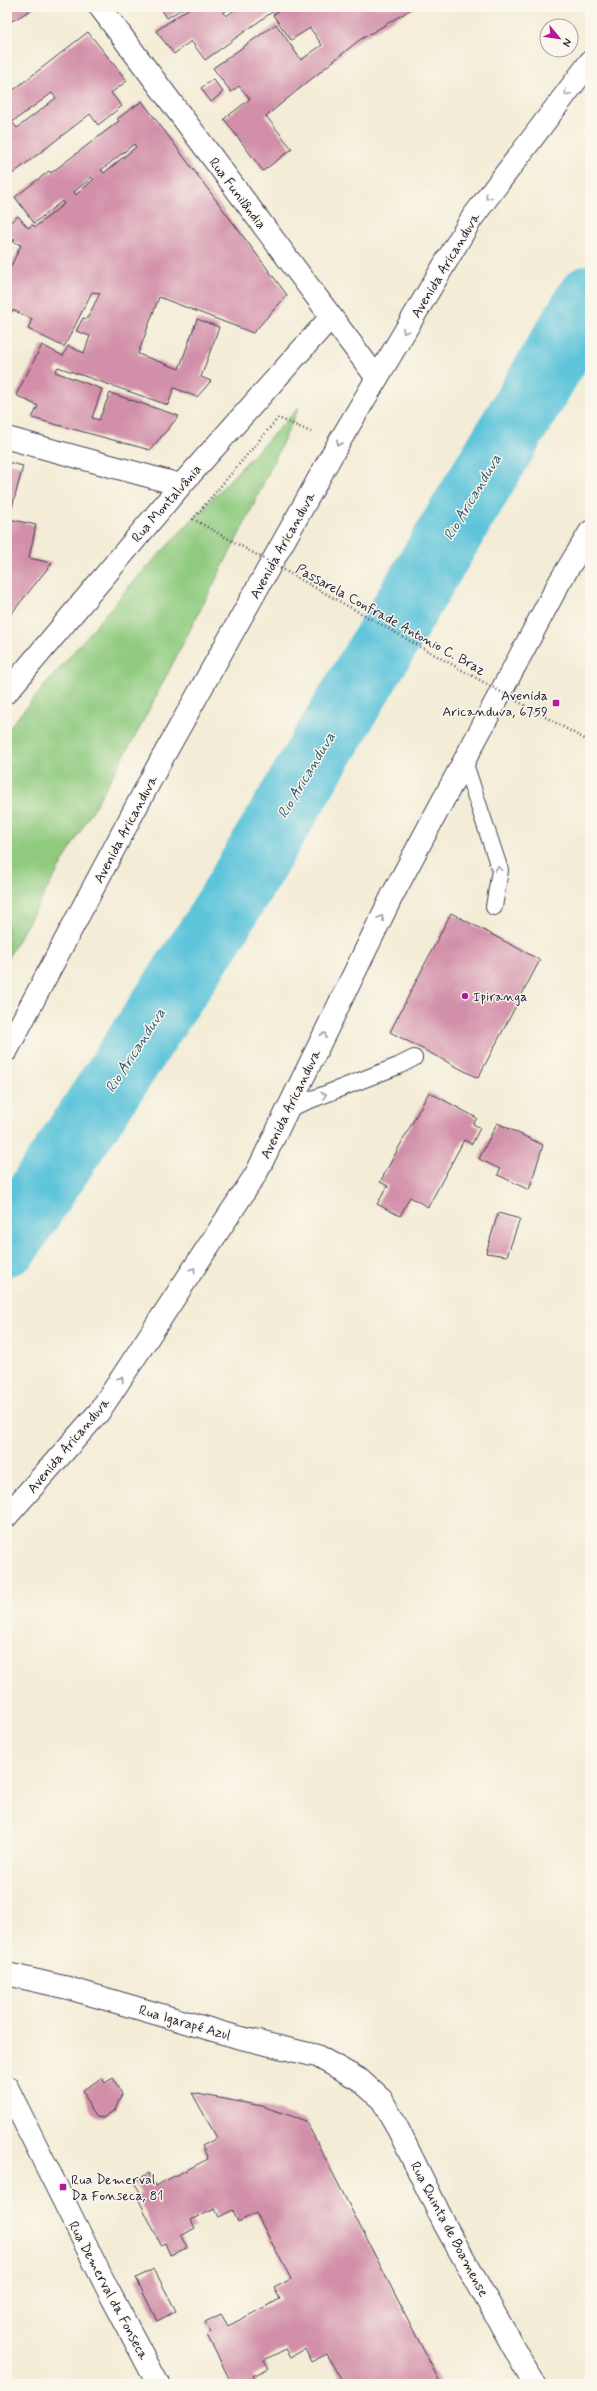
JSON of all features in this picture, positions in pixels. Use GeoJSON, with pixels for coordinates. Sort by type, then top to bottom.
{"type":"FeatureCollection","features":[{"type":"Feature","properties":{"kind":"main road","name":"Rua Funilândia"},"geometry":{"type":"LineString","coordinates":[[100,7],[330,318],[377,378]]}},
{"type":"Feature","properties":{"kind":"main road","name":"Avenida Aricanduva"},"geometry":{"type":"LineString","coordinates":[[7,1050],[159,764],[338,444],[472,218],[590,62]]}},
{"type":"Feature","properties":{"kind":"main road","name":"Rua Montalvânia"},"geometry":{"type":"LineString","coordinates":[[7,692],[181,485],[330,318]]}},
{"type":"Feature","properties":{"kind":"main road"},"geometry":{"type":"LineString","coordinates":[[7,438],[181,485]]}},
{"type":"Feature","properties":{"kind":"main road","name":"Avenida Aricanduva"},"geometry":{"type":"LineString","coordinates":[[7,1516],[99,1412],[256,1174],[392,896],[559,583],[590,532]]}},
{"type":"Feature","properties":{"kind":"main road","name":"Rua Igarapé Azul"},"geometry":{"type":"LineString","coordinates":[[7,1974],[68,1988],[237,2037],[317,2056],[360,2080]]}},
{"type":"Feature","properties":{"kind":"main road","name":"Rua Quinta de Boamense"},"geometry":{"type":"LineString","coordinates":[[360,2080],[382,2100],[396,2125],[445,2225],[534,2384]]}},
{"type":"Feature","properties":{"kind":"main road","name":"Rua Demerval da Fonseca"},"geometry":{"type":"LineString","coordinates":[[7,2087],[108,2290],[158,2384]]}},
{"type":"Feature","properties":{"kind":"lane"},"geometry":{"type":"LineString","coordinates":[[464,761],[500,870],[494,908]]}},
{"type":"Feature","properties":{"kind":"lane"},"geometry":{"type":"LineString","coordinates":[[287,1109],[398,1066],[414,1058]]}},
{"type":"Feature","properties":{"kind":"path","name":"Passarela Confrade Antonio C. Braz"},"geometry":{"type":"LineString","coordinates":[[278,418],[193,519],[590,742]]}},
{"type":"Feature","properties":{"kind":"green space"},"geometry":{"type":"Polygon","coordinates":[[[299,407],[247,519],[137,733],[7,959],[7,730],[132,583],[299,407]]]}},
{"type":"Feature","properties":{"kind":"building"},"geometry":{"type":"Polygon","coordinates":[[[7,7],[36,7],[7,24],[7,7]]]}},
{"type":"Feature","properties":{"kind":"building"},"geometry":{"type":"Polygon","coordinates":[[[160,7],[185,7],[167,18],[160,7]]]}},
{"type":"Feature","properties":{"kind":"building"},"geometry":{"type":"Polygon","coordinates":[[[191,7],[231,7],[223,13],[226,16],[239,7],[279,7],[205,60],[191,41],[174,54],[156,31],[191,7]]]}},
{"type":"Feature","properties":{"kind":"building"},"geometry":{"type":"Polygon","coordinates":[[[285,7],[415,7],[358,41],[266,116],[292,149],[263,171],[224,119],[250,99],[239,86],[231,92],[213,68],[276,24],[301,60],[322,45],[310,28],[291,40],[273,15],[285,7]]]}},
{"type":"Feature","properties":{"kind":"building"},"geometry":{"type":"Polygon","coordinates":[[[88,32],[127,81],[111,93],[122,106],[98,125],[90,114],[11,175],[7,169],[7,95],[88,32]],[[52,93],[12,122],[17,128],[56,98],[52,93]]]}},
{"type":"Feature","properties":{"kind":"building"},"geometry":{"type":"Polygon","coordinates":[[[213,79],[223,92],[211,102],[201,88],[213,79]]]}},
{"type":"Feature","properties":{"kind":"building"},"geometry":{"type":"Polygon","coordinates":[[[142,101],[287,295],[253,333],[159,297],[138,354],[179,369],[197,319],[219,327],[201,377],[211,381],[197,397],[174,388],[168,405],[58,367],[55,372],[102,389],[92,418],[99,420],[110,393],[179,416],[150,450],[32,418],[38,406],[16,395],[42,345],[63,356],[68,346],[84,353],[90,336],[76,331],[83,318],[87,319],[100,293],[92,292],[64,347],[28,329],[32,319],[13,310],[7,321],[7,274],[21,245],[12,241],[15,239],[7,230],[7,225],[18,216],[28,228],[33,225],[35,227],[64,204],[62,201],[34,223],[15,197],[49,171],[51,173],[119,121],[117,119],[142,101]],[[134,144],[101,170],[104,173],[136,147],[134,144]],[[92,177],[74,192],[76,195],[94,179],[92,177]]]}},
{"type":"Feature","properties":{"kind":"building"},"geometry":{"type":"Polygon","coordinates":[[[7,462],[23,466],[9,519],[36,525],[29,558],[52,563],[7,619],[7,462]]]}},
{"type":"Feature","properties":{"kind":"building","name":"Ipiranga"},"geometry":{"type":"Polygon","coordinates":[[[451,913],[540,960],[478,1078],[390,1032],[451,913]]]}},
{"type":"Feature","properties":{"kind":"building"},"geometry":{"type":"Polygon","coordinates":[[[429,1092],[477,1118],[473,1124],[480,1128],[472,1144],[464,1140],[428,1207],[410,1197],[400,1216],[377,1204],[388,1186],[380,1182],[429,1092]]]}},
{"type":"Feature","properties":{"kind":"building"},"geometry":{"type":"Polygon","coordinates":[[[497,1123],[543,1145],[529,1190],[498,1175],[500,1169],[479,1159],[497,1123]]]}},
{"type":"Feature","properties":{"kind":"building"},"geometry":{"type":"Polygon","coordinates":[[[498,1213],[520,1219],[507,1256],[486,1253],[498,1213]]]}},
{"type":"Feature","properties":{"kind":"building"},"geometry":{"type":"Polygon","coordinates":[[[102,2078],[105,2083],[113,2078],[122,2094],[115,2110],[103,2118],[97,2117],[91,2111],[83,2090],[102,2078]]]}},
{"type":"Feature","properties":{"kind":"building"},"geometry":{"type":"Polygon","coordinates":[[[192,2093],[262,2106],[306,2121],[441,2384],[344,2384],[327,2354],[311,2362],[305,2349],[291,2357],[286,2349],[264,2360],[269,2368],[253,2376],[257,2384],[232,2384],[207,2335],[211,2333],[205,2322],[221,2314],[228,2326],[280,2299],[274,2288],[291,2279],[256,2213],[238,2222],[233,2210],[219,2217],[215,2209],[191,2220],[195,2228],[181,2236],[187,2248],[170,2255],[165,2243],[161,2245],[137,2196],[141,2194],[134,2182],[149,2173],[155,2186],[208,2159],[202,2146],[217,2138],[192,2093]]]}},
{"type":"Feature","properties":{"kind":"building"},"geometry":{"type":"Polygon","coordinates":[[[154,2269],[176,2311],[157,2321],[136,2278],[154,2269]]]}},
{"type":"Feature","properties":{"kind":"waterway","name":"Rio Aricanduva"},"geometry":{"type":"LineString","coordinates":[[7,1243],[213,931],[590,298]]}},
{"type":"Feature","properties":{"kind":"place","name":"Avenida Aricanduva, 6759"},"geometry":{"type":"Point","coordinates":[556,703]}},
{"type":"Feature","properties":{"kind":"place","name":"Ipiranga"},"geometry":{"type":"Point","coordinates":[465,996]}},
{"type":"Feature","properties":{"kind":"place","name":"Rua Demerval Da Fonseca, 81"},"geometry":{"type":"Point","coordinates":[63,2187]}}]}
